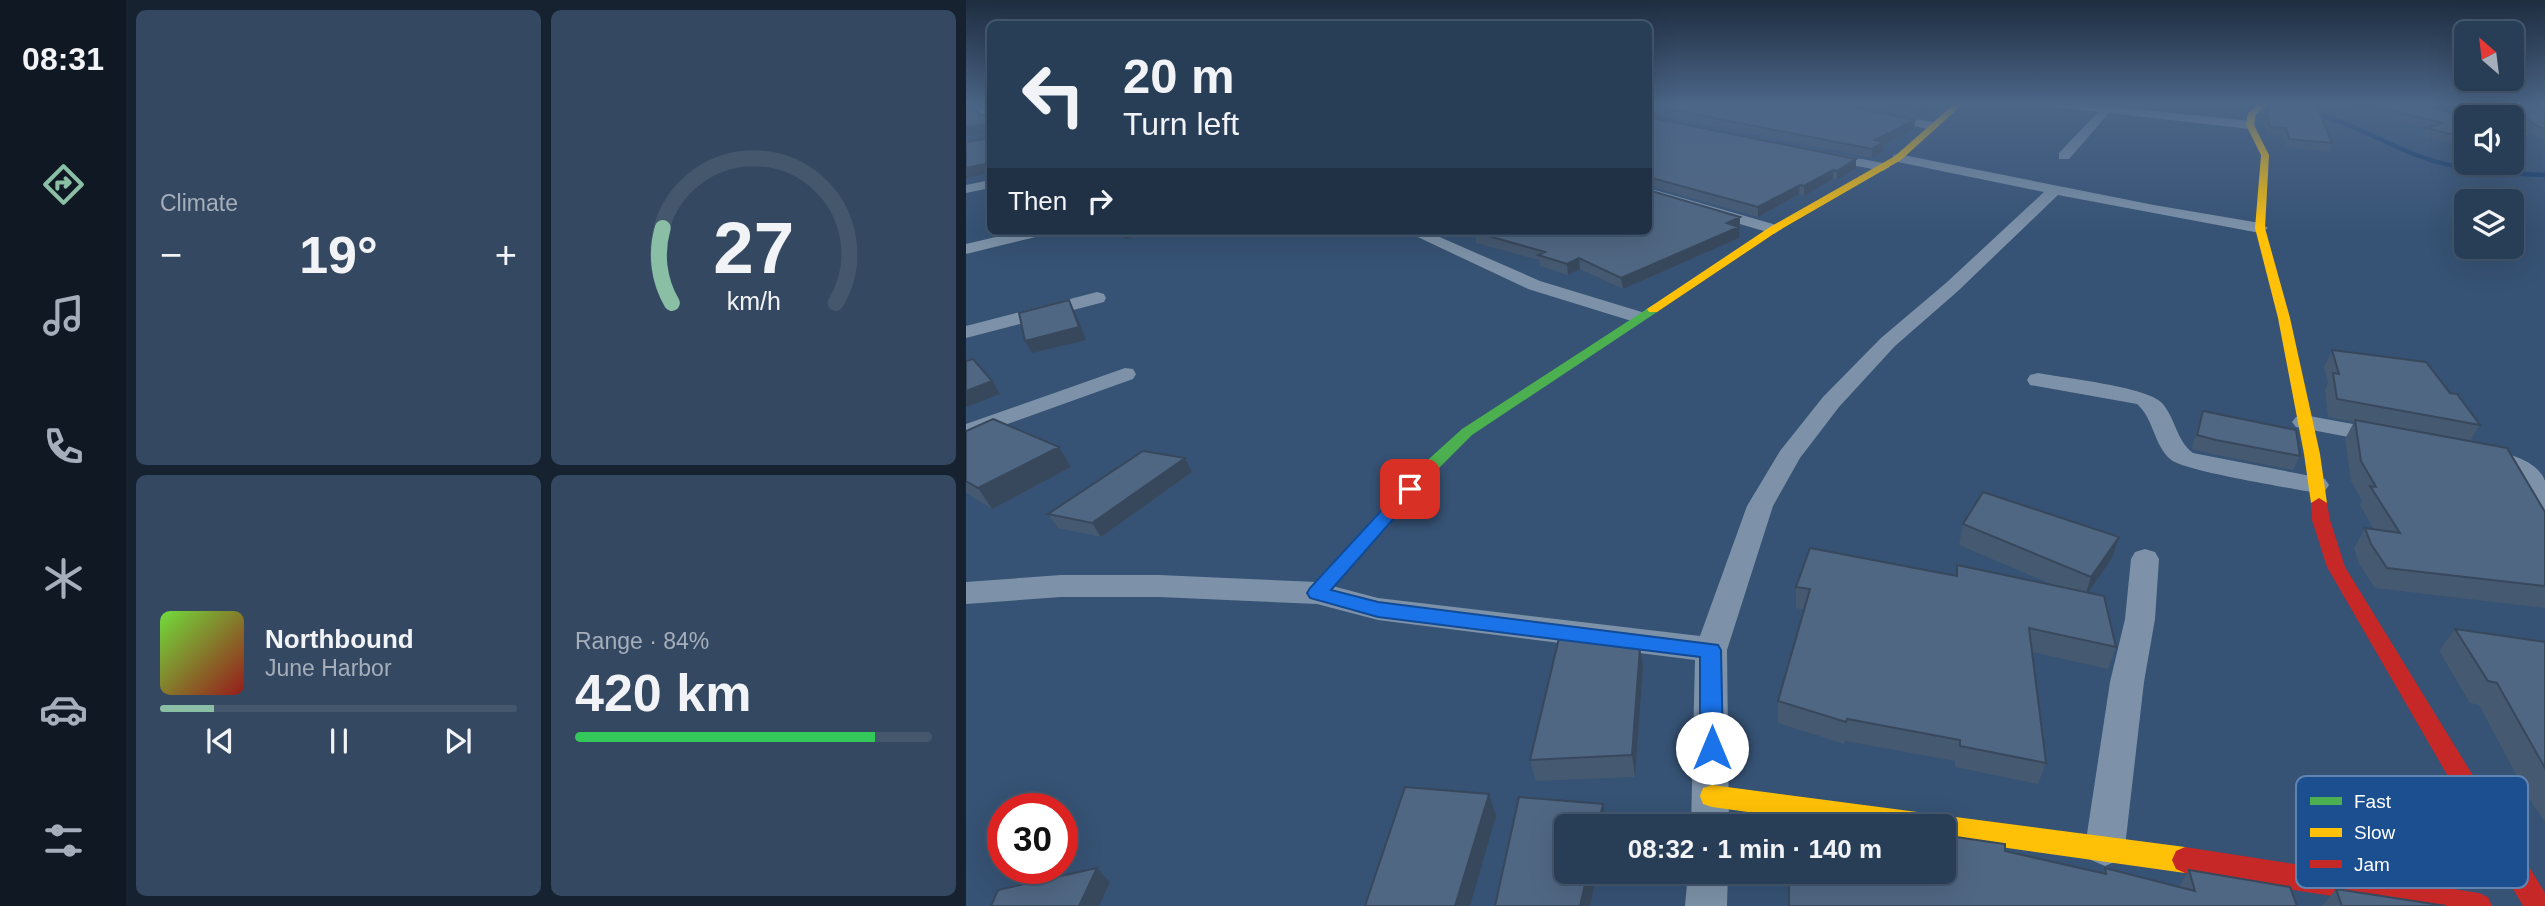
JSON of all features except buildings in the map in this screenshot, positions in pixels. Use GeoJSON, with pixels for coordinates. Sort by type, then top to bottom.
{"type":"FeatureCollection","features":[{"type":"Feature","properties":{"kind":"street"},"geometry":{"type":"LineString","coordinates":[[1317,593],[1426,471],[1467,432],[1774,229],[1840,194],[1898,158],[1911,146]]}},
{"type":"Feature","properties":{"kind":"street"},"geometry":{"type":"LineString","coordinates":[[2064,156],[2073,146]]}},
{"type":"Feature","properties":{"kind":"street"},"geometry":{"type":"LineString","coordinates":[[2260,146],[2264,155],[2260,228],[2284,318],[2312,454],[2321,520],[2336,567],[2461,776]]}},
{"type":"Feature","properties":{"kind":"street"},"geometry":{"type":"LineString","coordinates":[[1807,152],[1883,167]]}},
{"type":"Feature","properties":{"kind":"street"},"geometry":{"type":"LineString","coordinates":[[1898,158],[2260,228]]}},
{"type":"Feature","properties":{"kind":"street"},"geometry":{"type":"LineString","coordinates":[[966,189],[987,185]]}},
{"type":"Feature","properties":{"kind":"street"},"geometry":{"type":"LineString","coordinates":[[1711,814],[1711,650],[1760,506],[1789,456],[1830,402],[1888,342],[1952,287],[2055,190]]}},
{"type":"Feature","properties":{"kind":"street"},"geometry":{"type":"LineString","coordinates":[[1652,193],[1774,229]]}},
{"type":"Feature","properties":{"kind":"street"},"geometry":{"type":"LineString","coordinates":[[966,249],[1025,235]]}},
{"type":"Feature","properties":{"kind":"street"},"geometry":{"type":"LineString","coordinates":[[1422,235],[1534,285],[1638,317]]}},
{"type":"Feature","properties":{"kind":"street"},"geometry":{"type":"LineString","coordinates":[[966,332],[1097,299]]}},
{"type":"Feature","properties":{"kind":"street"},"geometry":{"type":"LineString","coordinates":[[966,432],[1125,374]]}},
{"type":"Feature","properties":{"kind":"street"},"geometry":{"type":"LineString","coordinates":[[2038,380],[2144,399],[2158,410],[2172,451],[2185,459],[2316,485]]}},
{"type":"Feature","properties":{"kind":"street"},"geometry":{"type":"LineString","coordinates":[[2304,422],[2398,439]]}},
{"type":"Feature","properties":{"kind":"street"},"geometry":{"type":"LineString","coordinates":[[2465,452],[2505,459],[2521,468],[2545,501]]}},
{"type":"Feature","properties":{"kind":"street"},"geometry":{"type":"LineString","coordinates":[[2105,847],[2127,682],[2140,619],[2145,559]]}},
{"type":"Feature","properties":{"kind":"street"},"geometry":{"type":"LineString","coordinates":[[966,593],[1061,586],[1159,586],[1317,593],[1378,609],[1711,650]]}},
{"type":"Feature","properties":{"kind":"street"},"geometry":{"type":"LineString","coordinates":[[1712,796],[2105,847],[2296,877]]}},
{"type":"Feature","properties":{"kind":"street"},"geometry":{"type":"LineString","coordinates":[[1706,906],[1707,884]]}},
{"type":"Feature","properties":{"kind":"street"},"geometry":{"type":"LineString","coordinates":[[2365,888],[2479,906]]}},
{"type":"Feature","properties":{"kind":"street"},"geometry":{"type":"LineString","coordinates":[[2527,888],[2538,906]]}},
{"type":"Feature","properties":{"kind":"waterway"},"geometry":{"type":"LineString","coordinates":[[2396,146],[2447,165],[2545,175]]}},
{"type":"Feature","properties":{"kind":"traffic: fast"},"geometry":{"type":"LineString","coordinates":[[1317,593],[1426,471],[1467,432],[1653,309]]}},
{"type":"Feature","properties":{"kind":"traffic: slow"},"geometry":{"type":"LineString","coordinates":[[1653,309],[1774,229],[1898,158],[1911,146]]}},
{"type":"Feature","properties":{"kind":"traffic: slow"},"geometry":{"type":"LineString","coordinates":[[2261,146],[2265,155],[2260,228],[2284,318],[2312,454],[2319,503]]}},
{"type":"Feature","properties":{"kind":"traffic: slow"},"geometry":{"type":"LineString","coordinates":[[1712,796],[2185,860]]}},
{"type":"Feature","properties":{"kind":"traffic: jam"},"geometry":{"type":"LineString","coordinates":[[2319,503],[2321,520],[2336,567],[2461,776]]}},
{"type":"Feature","properties":{"kind":"traffic: jam"},"geometry":{"type":"LineString","coordinates":[[2185,860],[2296,877]]}},
{"type":"Feature","properties":{"kind":"traffic: jam"},"geometry":{"type":"LineString","coordinates":[[2364,888],[2479,906]]}},
{"type":"Feature","properties":{"kind":"traffic: jam"},"geometry":{"type":"LineString","coordinates":[[2527,888],[2538,906]]}},
{"type":"Feature","properties":{"kind":"route"},"geometry":{"type":"LineString","coordinates":[[1410,489],[1317,593],[1378,609],[1711,650],[1712,748]]}}]}
